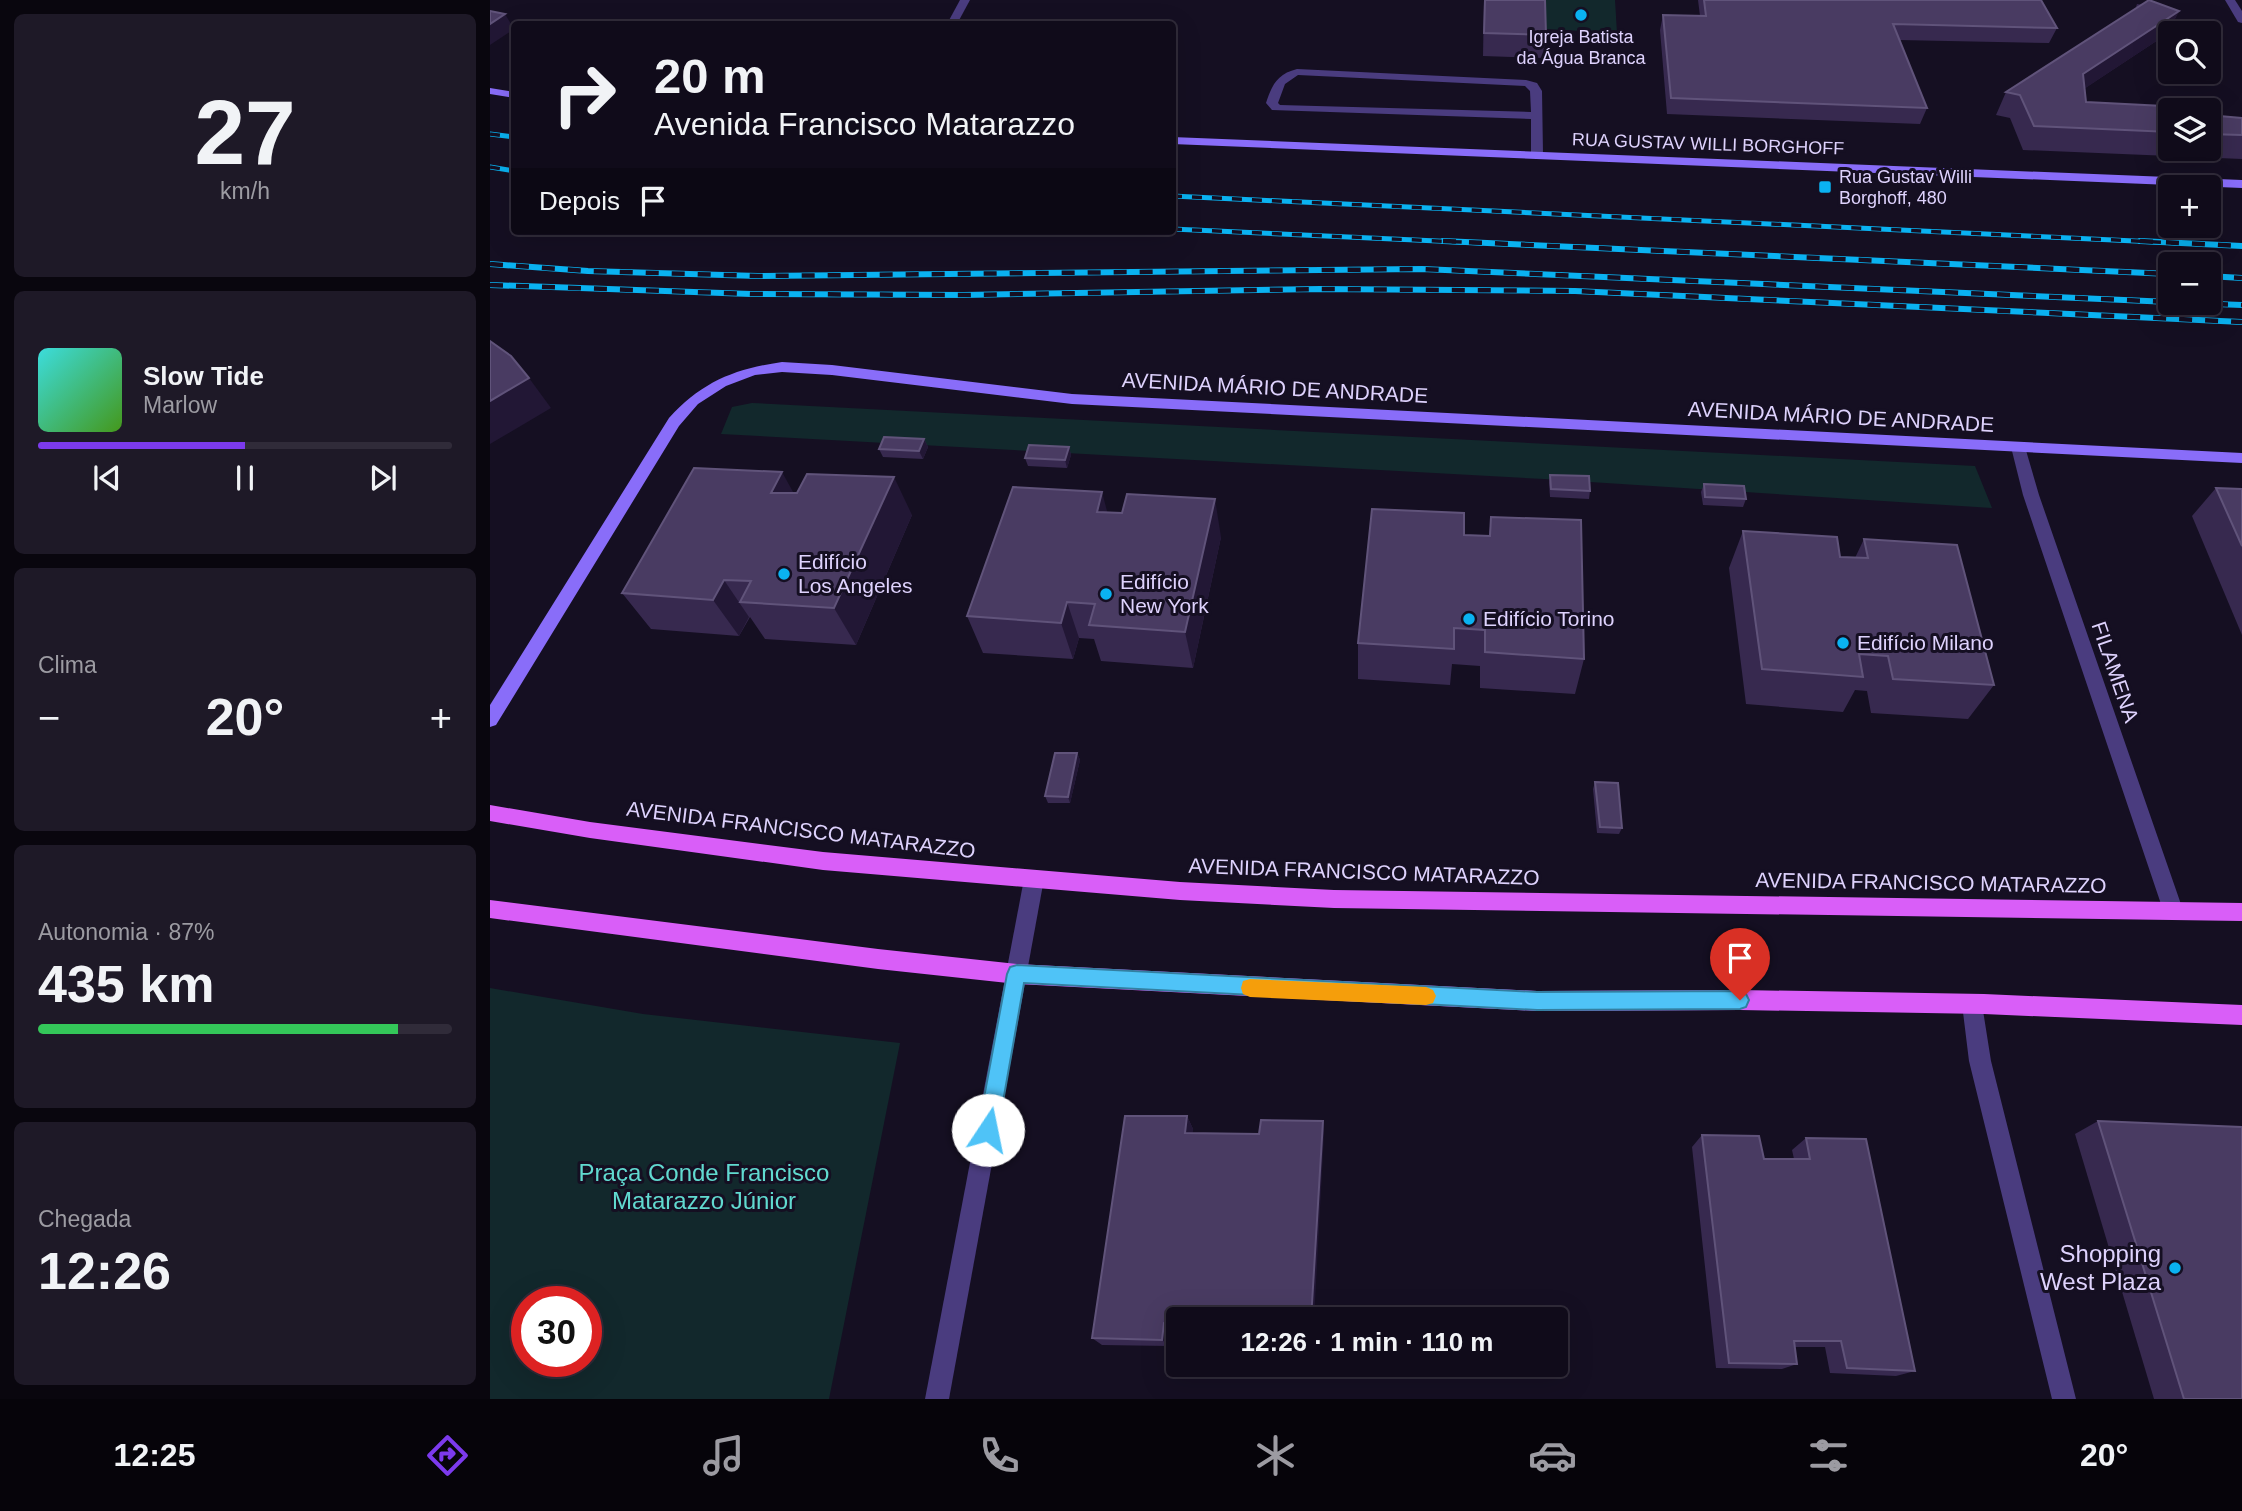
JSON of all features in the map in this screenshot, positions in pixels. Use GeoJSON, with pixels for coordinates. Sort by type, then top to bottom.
{"type":"FeatureCollection","features":[{"type":"Feature","properties":{"kind":"main road","name":"AVENIDA FRANCISCO MATARAZZO"},"geometry":{"type":"LineString","coordinates":[[490,813],[590,830],[823,861],[1180,891],[1334,899],[2242,912]]}},
{"type":"Feature","properties":{"kind":"main road"},"geometry":{"type":"LineString","coordinates":[[490,909],[878,959],[1017,974],[1537,1001],[1740,1000],[1972,1004],[2242,1015]]}},
{"type":"Feature","properties":{"kind":"street"},"geometry":{"type":"LineString","coordinates":[[954,21],[965,0]]}},
{"type":"Feature","properties":{"kind":"street"},"geometry":{"type":"LineString","coordinates":[[2230,0],[2242,20]]}},
{"type":"Feature","properties":{"kind":"street"},"geometry":{"type":"LineString","coordinates":[[1535,116],[1281,109],[1272,103],[1279,82],[1285,75],[1297,72],[1526,83],[1533,85],[1536,91],[1537,154]]}},
{"type":"Feature","properties":{"kind":"street"},"geometry":{"type":"LineString","coordinates":[[490,91],[511,94]]}},
{"type":"Feature","properties":{"kind":"street","name":"RUA GUSTAV WILLI BORGHOFF"},"geometry":{"type":"LineString","coordinates":[[1176,140],[2242,184]]}},
{"type":"Feature","properties":{"kind":"street","name":"AVENIDA MÁRIO DE ANDRADE"},"geometry":{"type":"LineString","coordinates":[[490,720],[674,422],[693,401],[721,383],[752,370],[782,367],[832,370],[1072,399],[2242,458]]}},
{"type":"Feature","properties":{"kind":"street","name":"FILAMENA"},"geometry":{"type":"LineString","coordinates":[[2018,447],[2062,586],[2173,910]]}},
{"type":"Feature","properties":{"kind":"street"},"geometry":{"type":"LineString","coordinates":[[937,1399],[1034,879]]}},
{"type":"Feature","properties":{"kind":"street"},"geometry":{"type":"LineString","coordinates":[[1972,1004],[1980,1061],[2064,1399]]}},
{"type":"Feature","properties":{"kind":"green space","name":"Igreja Batista da Água Branca"},"geometry":{"type":"Polygon","coordinates":[[[1546,0],[1615,0],[1617,33],[1546,29],[1546,0]]]}},
{"type":"Feature","properties":{"kind":"green space"},"geometry":{"type":"Polygon","coordinates":[[[752,403],[1975,466],[1992,508],[1544,479],[721,434],[732,407],[752,403]]]}},
{"type":"Feature","properties":{"kind":"green space","name":"Praça Conde Francisco Matarazzo Júnior"},"geometry":{"type":"Polygon","coordinates":[[[490,988],[643,1014],[900,1043],[829,1399],[490,1399],[490,988]]]}},
{"type":"Feature","properties":{"kind":"building"},"geometry":{"type":"Polygon","coordinates":[[[1485,0],[1545,0],[1546,35],[1484,33],[1485,0]]]}},
{"type":"Feature","properties":{"kind":"building","name":"Igreja Batista da Água Branca"},"geometry":{"type":"Polygon","coordinates":[[[1704,0],[2041,0],[2057,28],[1893,24],[1927,108],[1671,98],[1663,15],[1706,16],[1704,0]]]}},
{"type":"Feature","properties":{"kind":"building"},"geometry":{"type":"Polygon","coordinates":[[[2149,0],[2179,11],[2164,21],[2158,21],[2158,25],[2083,74],[2086,102],[2158,106],[2158,131],[2034,126],[2020,95],[2006,92],[2149,0]]]}},
{"type":"Feature","properties":{"kind":"building"},"geometry":{"type":"Polygon","coordinates":[[[490,11],[505,14],[490,24],[490,11]]]}},
{"type":"Feature","properties":{"kind":"building"},"geometry":{"type":"Polygon","coordinates":[[[2221,116],[2242,118],[2242,135],[2221,134],[2221,116]]]}},
{"type":"Feature","properties":{"kind":"building"},"geometry":{"type":"Polygon","coordinates":[[[490,341],[511,356],[529,378],[490,401],[490,341]]]}},
{"type":"Feature","properties":{"kind":"building"},"geometry":{"type":"Polygon","coordinates":[[[884,437],[924,439],[919,451],[879,449],[884,437]]]}},
{"type":"Feature","properties":{"kind":"building"},"geometry":{"type":"Polygon","coordinates":[[[1029,445],[1069,447],[1065,460],[1025,458],[1029,445]]]}},
{"type":"Feature","properties":{"kind":"building"},"geometry":{"type":"Polygon","coordinates":[[[694,468],[782,472],[771,493],[797,493],[807,474],[894,477],[834,608],[740,602],[751,581],[724,580],[713,600],[622,593],[694,468]]]}},
{"type":"Feature","properties":{"kind":"building"},"geometry":{"type":"Polygon","coordinates":[[[1550,475],[1589,476],[1590,491],[1551,489],[1550,475]]]}},
{"type":"Feature","properties":{"kind":"building"},"geometry":{"type":"Polygon","coordinates":[[[1704,484],[1744,486],[1746,499],[1705,497],[1704,484]]]}},
{"type":"Feature","properties":{"kind":"building","name":"Edifício New York"},"geometry":{"type":"Polygon","coordinates":[[[1013,487],[1102,492],[1097,512],[1122,513],[1127,494],[1215,499],[1185,632],[1089,625],[1095,604],[1067,602],[1061,623],[967,616],[1013,487]]]}},
{"type":"Feature","properties":{"kind":"building"},"geometry":{"type":"Polygon","coordinates":[[[2216,488],[2242,489],[2242,546],[2216,488]]]}},
{"type":"Feature","properties":{"kind":"building","name":"Edifício Torino"},"geometry":{"type":"Polygon","coordinates":[[[1372,509],[1464,513],[1464,535],[1490,536],[1491,517],[1581,520],[1584,659],[1485,652],[1485,630],[1454,628],[1454,649],[1358,643],[1372,509]]]}},
{"type":"Feature","properties":{"kind":"building","name":"Edifício Milano"},"geometry":{"type":"Polygon","coordinates":[[[1743,531],[1837,537],[1840,557],[1868,558],[1864,539],[1957,545],[1994,685],[1893,679],[1888,656],[1859,654],[1863,677],[1762,669],[1743,531]]]}},
{"type":"Feature","properties":{"kind":"building"},"geometry":{"type":"Polygon","coordinates":[[[1055,753],[1077,753],[1068,797],[1045,796],[1055,753]]]}},
{"type":"Feature","properties":{"kind":"building"},"geometry":{"type":"Polygon","coordinates":[[[1595,782],[1618,783],[1622,828],[1600,827],[1595,782]]]}},
{"type":"Feature","properties":{"kind":"building"},"geometry":{"type":"Polygon","coordinates":[[[1125,1116],[1187,1116],[1185,1133],[1259,1134],[1261,1120],[1323,1121],[1312,1307],[1166,1307],[1162,1340],[1092,1338],[1125,1116]]]}},
{"type":"Feature","properties":{"kind":"building","name":"Shopping West Plaza"},"geometry":{"type":"Polygon","coordinates":[[[2098,1121],[2242,1127],[2242,1399],[2184,1399],[2098,1121]]]}},
{"type":"Feature","properties":{"kind":"building"},"geometry":{"type":"Polygon","coordinates":[[[1702,1135],[1759,1136],[1764,1159],[1810,1159],[1806,1138],[1866,1139],[1915,1371],[1847,1368],[1841,1341],[1794,1341],[1797,1364],[1729,1363],[1702,1135]]]}},
{"type":"Feature","properties":{"kind":"railway"},"geometry":{"type":"LineString","coordinates":[[490,134],[511,137]]}},
{"type":"Feature","properties":{"kind":"railway"},"geometry":{"type":"LineString","coordinates":[[490,167],[511,170]]}},
{"type":"Feature","properties":{"kind":"railway"},"geometry":{"type":"LineString","coordinates":[[1176,196],[2178,243]]}},
{"type":"Feature","properties":{"kind":"railway"},"geometry":{"type":"LineString","coordinates":[[1176,229],[1482,243]]}},
{"type":"Feature","properties":{"kind":"railway"},"geometry":{"type":"LineString","coordinates":[[1443,241],[2158,273]]}},
{"type":"Feature","properties":{"kind":"railway"},"geometry":{"type":"LineString","coordinates":[[2140,241],[2242,246]]}},
{"type":"Feature","properties":{"kind":"railway"},"geometry":{"type":"LineString","coordinates":[[490,264],[588,271],[758,276],[1422,269],[2158,301]]}},
{"type":"Feature","properties":{"kind":"railway"},"geometry":{"type":"LineString","coordinates":[[2221,277],[2242,278]]}},
{"type":"Feature","properties":{"kind":"railway"},"geometry":{"type":"LineString","coordinates":[[490,285],[751,294],[964,295],[1320,289],[1575,291],[2242,322]]}},
{"type":"Feature","properties":{"kind":"railway"},"geometry":{"type":"LineString","coordinates":[[2221,304],[2242,305]]}},
{"type":"Feature","properties":{"kind":"slow traffic"},"geometry":{"type":"LineString","coordinates":[[1250,988],[1426,996]]}},
{"type":"Feature","properties":{"kind":"place","name":"Igreja Batista da Água Branca"},"geometry":{"type":"Point","coordinates":[1581,15]}},
{"type":"Feature","properties":{"kind":"place","name":"Rua Gustav Willi Borghoff, 480"},"geometry":{"type":"Point","coordinates":[1825,187]}},
{"type":"Feature","properties":{"kind":"place","name":"Edifício Los Angeles"},"geometry":{"type":"Point","coordinates":[784,574]}},
{"type":"Feature","properties":{"kind":"place","name":"Edifício New York"},"geometry":{"type":"Point","coordinates":[1106,594]}},
{"type":"Feature","properties":{"kind":"place","name":"Edifício Torino"},"geometry":{"type":"Point","coordinates":[1469,619]}},
{"type":"Feature","properties":{"kind":"place","name":"Edifício Milano"},"geometry":{"type":"Point","coordinates":[1843,643]}},
{"type":"Feature","properties":{"kind":"place","name":"Shopping West Plaza"},"geometry":{"type":"Point","coordinates":[2175,1268]}},
{"type":"Feature","properties":{"kind":"route"},"geometry":{"type":"LineString","coordinates":[[988,1130],[1017,974],[1537,1001],[1740,1000]]}}]}
